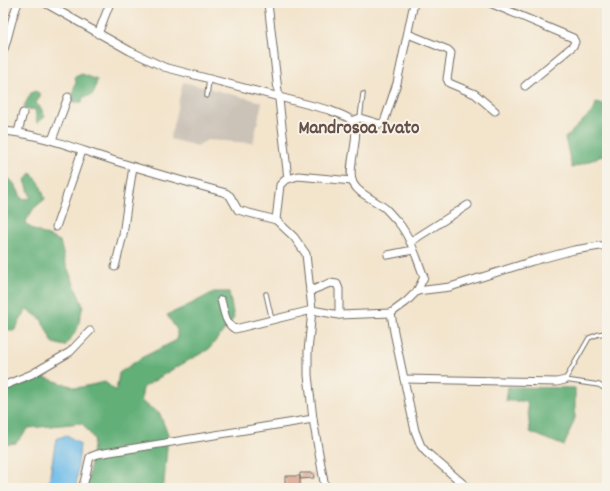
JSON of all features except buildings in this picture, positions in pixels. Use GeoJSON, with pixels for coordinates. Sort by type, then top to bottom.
{"type":"FeatureCollection","features":[{"type":"Feature","properties":{"kind":"street"},"geometry":{"type":"LineString","coordinates":[[3,52],[18,3]]}},
{"type":"Feature","properties":{"kind":"street"},"geometry":{"type":"LineString","coordinates":[[45,3],[98,34],[164,67],[329,110],[352,121],[356,130],[350,172],[352,181],[362,192],[385,208],[399,224],[410,242],[424,278],[417,291],[406,302],[391,313],[339,315],[312,310],[235,329],[227,321],[221,300]]}},
{"type":"Feature","properties":{"kind":"street"},"geometry":{"type":"LineString","coordinates":[[98,34],[110,3]]}},
{"type":"Feature","properties":{"kind":"street"},"geometry":{"type":"LineString","coordinates":[[268,3],[288,178]]}},
{"type":"Feature","properties":{"kind":"street"},"geometry":{"type":"LineString","coordinates":[[352,121],[360,118],[380,124],[384,122],[397,83],[414,3]]}},
{"type":"Feature","properties":{"kind":"street"},"geometry":{"type":"LineString","coordinates":[[490,3],[573,38],[575,42],[573,46],[525,86]]}},
{"type":"Feature","properties":{"kind":"street"},"geometry":{"type":"LineString","coordinates":[[408,34],[448,50],[451,53],[447,79],[449,83],[475,94],[495,111]]}},
{"type":"Feature","properties":{"kind":"street"},"geometry":{"type":"LineString","coordinates":[[52,140],[68,97]]}},
{"type":"Feature","properties":{"kind":"street"},"geometry":{"type":"LineString","coordinates":[[18,132],[23,113]]}},
{"type":"Feature","properties":{"kind":"street"},"geometry":{"type":"LineString","coordinates":[[3,131],[18,132],[52,140],[133,167],[226,193],[230,196],[238,210],[276,220],[294,238],[306,254],[312,310],[308,352],[308,375],[313,419],[325,488]]}},
{"type":"Feature","properties":{"kind":"street"},"geometry":{"type":"LineString","coordinates":[[56,227],[82,151]]}},
{"type":"Feature","properties":{"kind":"street"},"geometry":{"type":"LineString","coordinates":[[115,267],[123,235],[133,167]]}},
{"type":"Feature","properties":{"kind":"street"},"geometry":{"type":"LineString","coordinates":[[276,220],[280,185],[288,178],[298,176],[352,181]]}},
{"type":"Feature","properties":{"kind":"street"},"geometry":{"type":"LineString","coordinates":[[410,242],[468,204]]}},
{"type":"Feature","properties":{"kind":"street"},"geometry":{"type":"LineString","coordinates":[[417,291],[450,287],[574,250],[607,246]]}},
{"type":"Feature","properties":{"kind":"street"},"geometry":{"type":"LineString","coordinates":[[388,255],[413,250]]}},
{"type":"Feature","properties":{"kind":"street"},"geometry":{"type":"LineString","coordinates":[[310,290],[330,283],[337,284],[339,289],[339,315]]}},
{"type":"Feature","properties":{"kind":"street"},"geometry":{"type":"LineString","coordinates":[[391,313],[415,431],[421,446],[447,471],[468,488]]}},
{"type":"Feature","properties":{"kind":"street"},"geometry":{"type":"LineString","coordinates":[[3,386],[32,374],[70,352],[90,331]]}},
{"type":"Feature","properties":{"kind":"street"},"geometry":{"type":"LineString","coordinates":[[404,379],[557,382],[565,380]]}},
{"type":"Feature","properties":{"kind":"street"},"geometry":{"type":"LineString","coordinates":[[82,488],[86,478],[87,466],[90,457],[98,454],[313,419]]}},
{"type":"Feature","properties":{"kind":"lane"},"geometry":{"type":"LineString","coordinates":[[207,96],[209,79]]}},
{"type":"Feature","properties":{"kind":"lane"},"geometry":{"type":"LineString","coordinates":[[360,118],[363,94]]}},
{"type":"Feature","properties":{"kind":"lane"},"geometry":{"type":"LineString","coordinates":[[266,294],[272,320]]}},
{"type":"Feature","properties":{"kind":"lane"},"geometry":{"type":"LineString","coordinates":[[607,333],[589,338],[565,380],[599,385],[607,390]]}},
{"type":"Feature","properties":{"kind":"shaded area"},"geometry":{"type":"Polygon","coordinates":[[[183,82],[262,102],[253,143],[207,140],[197,146],[170,139],[183,82]]]}},
{"type":"Feature","properties":{"kind":"green space"},"geometry":{"type":"Polygon","coordinates":[[[82,74],[97,80],[95,90],[93,94],[83,97],[82,102],[74,102],[71,98],[76,82],[75,77],[82,74]]]}},
{"type":"Feature","properties":{"kind":"green space"},"geometry":{"type":"Polygon","coordinates":[[[35,91],[39,93],[40,96],[36,103],[41,108],[45,117],[37,123],[35,109],[25,110],[24,106],[31,93],[35,91]]]}},
{"type":"Feature","properties":{"kind":"green space"},"geometry":{"type":"Polygon","coordinates":[[[607,97],[607,154],[572,168],[565,138],[594,110],[596,103],[604,104],[607,97]]]}},
{"type":"Feature","properties":{"kind":"green space"},"geometry":{"type":"Polygon","coordinates":[[[31,173],[39,182],[45,199],[34,208],[25,223],[34,230],[60,241],[65,262],[83,306],[77,330],[65,346],[53,343],[41,319],[27,309],[14,331],[3,328],[3,176],[10,179],[17,188],[22,199],[31,198],[25,180],[31,173]]]}},
{"type":"Feature","properties":{"kind":"green space"},"geometry":{"type":"Polygon","coordinates":[[[214,292],[229,292],[234,318],[209,349],[143,388],[141,401],[160,414],[168,435],[164,483],[161,488],[87,488],[94,439],[82,423],[29,428],[16,443],[3,445],[3,392],[43,377],[77,388],[105,382],[116,391],[119,373],[141,358],[177,340],[177,330],[167,315],[214,292]]]}},
{"type":"Feature","properties":{"kind":"green space"},"geometry":{"type":"Polygon","coordinates":[[[508,387],[575,388],[575,418],[564,446],[530,432],[527,401],[506,401],[508,387]]]}},
{"type":"Feature","properties":{"kind":"water"},"geometry":{"type":"Polygon","coordinates":[[[67,435],[80,444],[76,488],[48,488],[56,439],[67,435]]]}},
{"type":"Feature","properties":{"kind":"district","name":"Mandrosoa Ivato"},"geometry":{"type":"Point","coordinates":[359,126]}}]}
